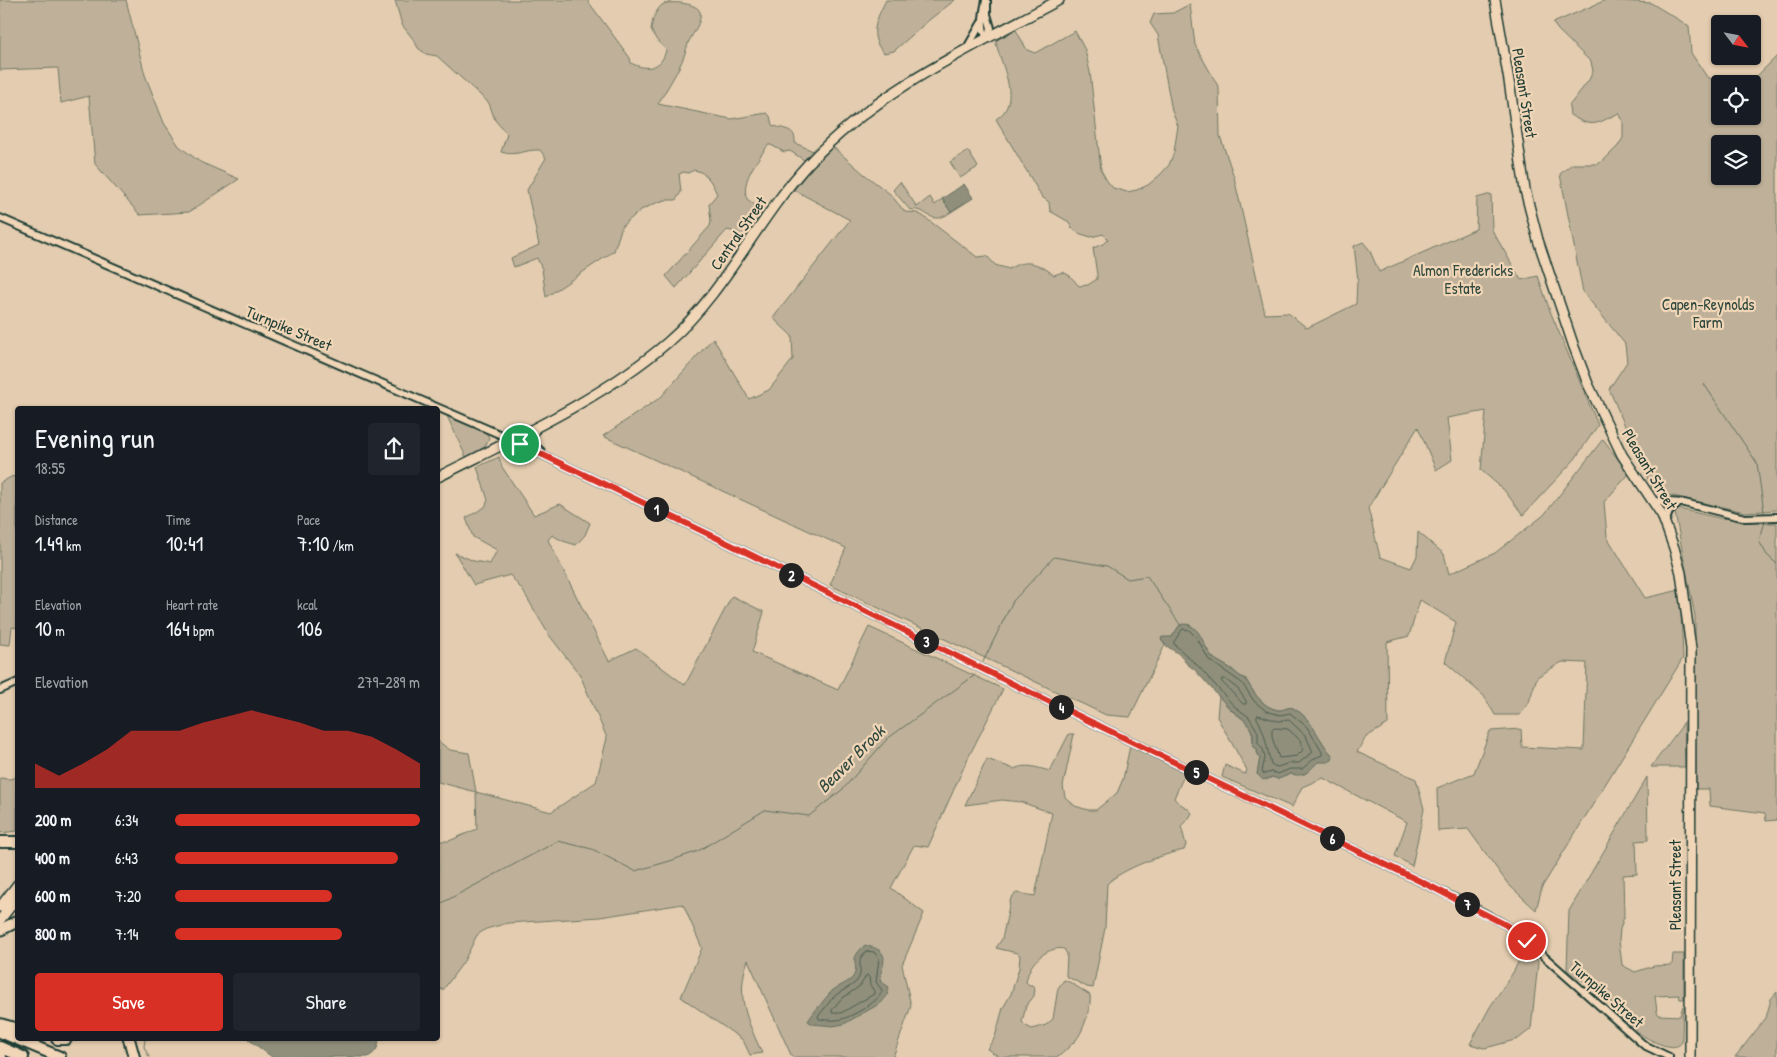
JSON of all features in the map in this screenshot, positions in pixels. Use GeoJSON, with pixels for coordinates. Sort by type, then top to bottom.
{"type":"FeatureCollection","features":[{"type":"Feature","properties":{"kind":"highway"},"geometry":{"type":"LineString","coordinates":[[0,842],[15,842]]}},
{"type":"Feature","properties":{"kind":"highway"},"geometry":{"type":"LineString","coordinates":[[0,930],[15,922]]}},
{"type":"Feature","properties":{"kind":"highway"},"geometry":{"type":"LineString","coordinates":[[0,1024],[15,1028]]}},
{"type":"Feature","properties":{"kind":"highway"},"geometry":{"type":"LineString","coordinates":[[0,1032],[15,1038]]}},
{"type":"Feature","properties":{"kind":"highway"},"geometry":{"type":"LineString","coordinates":[[22,1041],[60,1057]]}},
{"type":"Feature","properties":{"kind":"highway"},"geometry":{"type":"LineString","coordinates":[[130,1041],[134,1057]]}},
{"type":"Feature","properties":{"kind":"highway"},"geometry":{"type":"LineString","coordinates":[[0,1047],[23,1057]]}},
{"type":"Feature","properties":{"kind":"main road","name":"Central Street"},"geometry":{"type":"LineString","coordinates":[[440,476],[538,426],[617,379],[653,354],[679,332],[712,296],[788,188],[821,151],[846,129],[887,97],[933,68],[1059,0]]}},
{"type":"Feature","properties":{"kind":"main road","name":"Pleasant Street"},"geometry":{"type":"LineString","coordinates":[[1495,0],[1525,190],[1538,240],[1574,347],[1599,408],[1622,455],[1654,501],[1665,523],[1681,573],[1691,649],[1690,1057]]}},
{"type":"Feature","properties":{"kind":"main road"},"geometry":{"type":"LineString","coordinates":[[0,907],[15,888]]}},
{"type":"Feature","properties":{"kind":"main road"},"geometry":{"type":"LineString","coordinates":[[0,920],[15,901]]}},
{"type":"Feature","properties":{"kind":"street"},"geometry":{"type":"LineString","coordinates":[[987,0],[983,32],[988,38]]}},
{"type":"Feature","properties":{"kind":"street"},"geometry":{"type":"LineString","coordinates":[[987,0],[987,12],[991,28],[988,38]]}},
{"type":"Feature","properties":{"kind":"street"},"geometry":{"type":"LineString","coordinates":[[964,52],[975,37],[983,21]]}},
{"type":"Feature","properties":{"kind":"street","name":"Turnpike Street"},"geometry":{"type":"LineString","coordinates":[[0,218],[432,406]]}},
{"type":"Feature","properties":{"kind":"street","name":"Turnpike Street"},"geometry":{"type":"LineString","coordinates":[[440,410],[510,440],[717,538],[1485,914],[1522,937],[1644,1045],[1669,1057]]}},
{"type":"Feature","properties":{"kind":"street","name":"Turnpike Street"},"geometry":{"type":"LineString","coordinates":[[538,426],[532,437],[533,444],[537,449],[566,466]]}},
{"type":"Feature","properties":{"kind":"street"},"geometry":{"type":"LineString","coordinates":[[1654,501],[1679,503],[1745,518],[1777,516]]}},
{"type":"Feature","properties":{"kind":"street"},"geometry":{"type":"LineString","coordinates":[[1665,523],[1669,512],[1679,503]]}},
{"type":"Feature","properties":{"kind":"street"},"geometry":{"type":"LineString","coordinates":[[0,690],[15,683]]}},
{"type":"Feature","properties":{"kind":"green space"},"geometry":{"type":"Polygon","coordinates":[[[0,0],[126,0],[145,75],[164,123],[179,146],[200,162],[239,179],[189,212],[140,215],[95,164],[89,96],[61,103],[58,68],[0,70],[0,0]]]}},
{"type":"Feature","properties":{"kind":"green space"},"geometry":{"type":"Polygon","coordinates":[[[395,0],[587,0],[630,58],[631,63],[642,67],[657,65],[666,50],[651,30],[657,10],[666,3],[683,3],[694,6],[700,12],[698,23],[679,68],[658,104],[731,119],[767,113],[770,116],[772,125],[788,130],[793,134],[795,143],[813,151],[804,160],[790,151],[784,152],[768,145],[751,170],[746,185],[747,199],[760,211],[759,221],[749,225],[748,239],[741,245],[736,244],[738,236],[736,232],[727,230],[676,288],[666,276],[710,226],[709,204],[717,194],[706,176],[694,170],[679,174],[681,192],[676,200],[665,200],[641,210],[622,226],[614,251],[546,297],[542,269],[537,258],[514,267],[511,258],[539,245],[527,190],[546,158],[540,150],[511,154],[501,152],[507,134],[495,120],[489,103],[437,56],[426,54],[418,48],[402,25],[395,0]]]}},
{"type":"Feature","properties":{"kind":"green space"},"geometry":{"type":"Polygon","coordinates":[[[886,0],[955,0],[894,51],[884,53],[876,40],[875,27],[886,0]]]}},
{"type":"Feature","properties":{"kind":"green space","name":"Capen-Reynolds Farm"},"geometry":{"type":"Polygon","coordinates":[[[1606,0],[1651,3],[1689,26],[1691,53],[1707,77],[1711,79],[1711,125],[1761,125],[1761,75],[1758,75],[1777,56],[1777,510],[1745,512],[1659,493],[1652,488],[1609,389],[1627,362],[1625,344],[1583,292],[1560,174],[1572,164],[1598,164],[1605,159],[1623,138],[1623,121],[1619,113],[1594,123],[1584,122],[1570,115],[1569,106],[1589,80],[1593,71],[1591,62],[1553,23],[1606,0]]]}},
{"type":"Feature","properties":{"kind":"green space","name":"Almon Fredericks Estate"},"geometry":{"type":"Polygon","coordinates":[[[1190,4],[1195,45],[1219,88],[1220,136],[1234,177],[1265,314],[1288,313],[1307,328],[1356,304],[1358,280],[1354,246],[1363,242],[1369,249],[1379,272],[1476,229],[1477,198],[1491,194],[1492,230],[1521,280],[1538,276],[1550,311],[1598,425],[1575,459],[1523,515],[1504,490],[1481,470],[1486,411],[1447,418],[1452,460],[1436,470],[1418,427],[1368,508],[1380,557],[1411,568],[1417,556],[1418,532],[1444,554],[1449,574],[1495,553],[1544,515],[1603,439],[1629,474],[1604,502],[1607,537],[1645,598],[1680,590],[1683,658],[1542,887],[1536,910],[1508,884],[1468,829],[1438,831],[1437,788],[1474,773],[1490,731],[1521,729],[1522,747],[1584,750],[1587,663],[1562,662],[1537,677],[1529,702],[1520,715],[1495,715],[1484,696],[1445,662],[1456,622],[1420,600],[1409,636],[1387,642],[1388,724],[1366,737],[1357,752],[1416,779],[1424,809],[1412,866],[1395,856],[1407,822],[1323,778],[1302,787],[1292,807],[1222,777],[1225,765],[1245,774],[1247,770],[1217,717],[1219,695],[1230,709],[1251,729],[1253,746],[1258,750],[1260,758],[1257,774],[1267,780],[1272,777],[1278,779],[1291,774],[1305,774],[1318,762],[1333,756],[1300,712],[1293,708],[1278,710],[1267,706],[1254,693],[1245,678],[1214,658],[1199,634],[1188,624],[1179,626],[1172,637],[1161,640],[1165,645],[1130,717],[1106,715],[830,585],[846,548],[603,436],[661,397],[713,338],[749,399],[769,390],[793,359],[792,336],[773,318],[850,220],[794,190],[812,167],[833,147],[890,194],[905,212],[917,213],[923,216],[977,257],[987,256],[995,265],[1009,269],[1021,264],[1032,263],[1043,267],[1054,275],[1063,272],[1070,276],[1079,286],[1088,285],[1097,279],[1093,248],[1103,244],[1108,239],[1103,234],[1091,237],[1078,233],[1069,222],[1050,211],[1049,202],[1042,197],[996,119],[1004,112],[1009,94],[1008,83],[996,43],[997,40],[1016,30],[1027,50],[1035,53],[1075,31],[1085,50],[1090,72],[1101,170],[1113,188],[1127,192],[1148,185],[1169,165],[1174,152],[1178,126],[1172,111],[1158,35],[1150,23],[1154,14],[1173,13],[1190,4]]]}},
{"type":"Feature","properties":{"kind":"green space"},"geometry":{"type":"Polygon","coordinates":[[[968,151],[978,167],[960,178],[950,162],[968,151]]]}},
{"type":"Feature","properties":{"kind":"green space"},"geometry":{"type":"Polygon","coordinates":[[[900,182],[917,207],[930,197],[935,205],[942,199],[951,212],[938,218],[933,218],[921,211],[910,210],[893,190],[900,182]]]}},
{"type":"Feature","properties":{"kind":"green space"},"geometry":{"type":"Polygon","coordinates":[[[447,416],[486,432],[489,438],[485,447],[466,457],[447,416]]]}},
{"type":"Feature","properties":{"kind":"green space"},"geometry":{"type":"Polygon","coordinates":[[[499,457],[502,467],[534,515],[560,504],[590,523],[585,535],[576,545],[552,535],[548,540],[609,661],[636,648],[685,685],[732,596],[764,612],[752,652],[838,690],[869,627],[1003,689],[968,758],[928,847],[914,845],[891,888],[924,913],[902,965],[911,1006],[893,1057],[792,1057],[748,960],[744,973],[743,997],[748,1019],[762,1053],[750,1055],[743,1040],[681,997],[702,948],[683,904],[600,917],[508,923],[486,929],[477,935],[464,961],[443,990],[440,989],[440,841],[449,841],[477,829],[476,792],[551,812],[596,782],[607,738],[580,675],[549,635],[523,591],[510,575],[474,585],[455,553],[474,561],[490,564],[497,550],[473,537],[466,518],[485,507],[488,500],[477,467],[499,457]]]}},
{"type":"Feature","properties":{"kind":"green space"},"geometry":{"type":"Polygon","coordinates":[[[15,476],[15,628],[12,627],[10,645],[0,644],[0,483],[15,476]]]}},
{"type":"Feature","properties":{"kind":"green space"},"geometry":{"type":"Polygon","coordinates":[[[1679,509],[1719,518],[1777,523],[1777,820],[1766,821],[1765,813],[1710,806],[1709,789],[1696,789],[1695,616],[1675,513],[1679,509]]]}},
{"type":"Feature","properties":{"kind":"green space"},"geometry":{"type":"Polygon","coordinates":[[[1684,721],[1685,767],[1651,767],[1681,727],[1684,721]]]}},
{"type":"Feature","properties":{"kind":"green space"},"geometry":{"type":"Polygon","coordinates":[[[1069,734],[1074,734],[1063,786],[1065,797],[1075,806],[1096,810],[1117,793],[1123,779],[1130,746],[1185,773],[1174,798],[1192,813],[1181,826],[1186,845],[1184,850],[1132,868],[1107,884],[1105,928],[1093,988],[1087,987],[1066,976],[1067,954],[1064,949],[1049,951],[1032,965],[1026,982],[1035,988],[1034,996],[1026,1006],[1022,1022],[1032,1029],[1046,1025],[1053,1019],[1058,988],[1064,980],[1090,995],[1090,1006],[1086,1019],[1076,1040],[1058,1057],[1000,1057],[987,1049],[995,1037],[1003,1008],[1011,994],[1019,968],[1020,955],[996,948],[1002,939],[1011,898],[1016,893],[1035,896],[1052,813],[1021,802],[1002,800],[965,805],[987,759],[1014,769],[1028,766],[1050,771],[1069,734]]]}},
{"type":"Feature","properties":{"kind":"green space"},"geometry":{"type":"Polygon","coordinates":[[[440,742],[450,750],[469,753],[476,792],[440,783],[440,742]]]}},
{"type":"Feature","properties":{"kind":"green space"},"geometry":{"type":"Polygon","coordinates":[[[1647,777],[1648,840],[1636,841],[1637,874],[1623,875],[1624,917],[1619,940],[1622,965],[1635,972],[1654,966],[1672,965],[1673,954],[1684,954],[1684,999],[1680,999],[1679,995],[1655,996],[1659,1015],[1680,1016],[1683,1006],[1682,1041],[1679,1045],[1673,1047],[1656,1043],[1640,1034],[1630,1024],[1624,1014],[1599,991],[1567,970],[1569,911],[1647,777]]]}},
{"type":"Feature","properties":{"kind":"green space"},"geometry":{"type":"Polygon","coordinates":[[[0,778],[15,778],[15,831],[0,833],[0,778]]]}},
{"type":"Feature","properties":{"kind":"green space"},"geometry":{"type":"Polygon","coordinates":[[[1525,952],[1537,959],[1538,963],[1531,1029],[1518,1039],[1493,1046],[1484,1048],[1470,1044],[1490,1007],[1525,952]]]}},
{"type":"Feature","properties":{"kind":"green space"},"geometry":{"type":"Polygon","coordinates":[[[1777,992],[1777,1057],[1735,1057],[1766,1018],[1771,999],[1777,992]]]}},
{"type":"Feature","properties":{"kind":"water"},"geometry":{"type":"Polygon","coordinates":[[[964,184],[973,198],[951,212],[942,199],[964,184]]]}},
{"type":"Feature","properties":{"kind":"water"},"geometry":{"type":"Polygon","coordinates":[[[1182,624],[1194,628],[1201,636],[1212,657],[1245,678],[1258,698],[1267,706],[1278,710],[1293,708],[1300,712],[1333,756],[1332,760],[1318,762],[1300,775],[1291,774],[1278,779],[1272,777],[1263,780],[1257,774],[1260,758],[1258,750],[1253,746],[1253,733],[1245,720],[1230,709],[1195,670],[1179,654],[1165,645],[1161,639],[1162,637],[1172,637],[1182,624]]]}},
{"type":"Feature","properties":{"kind":"water"},"geometry":{"type":"Polygon","coordinates":[[[865,945],[879,950],[884,957],[880,981],[889,987],[887,996],[881,1003],[844,1024],[833,1026],[812,1024],[808,1021],[816,1009],[833,990],[853,977],[856,968],[856,955],[865,945]]]}},
{"type":"Feature","properties":{"kind":"water"},"geometry":{"type":"Polygon","coordinates":[[[251,1041],[379,1041],[376,1050],[368,1057],[272,1057],[251,1041]]]}},
{"type":"Feature","properties":{"kind":"waterway"},"geometry":{"type":"LineString","coordinates":[[1704,384],[1757,463],[1764,512]]}},
{"type":"Feature","properties":{"kind":"waterway"},"geometry":{"type":"LineString","coordinates":[[1765,522],[1759,541],[1767,555],[1777,564]]}},
{"type":"Feature","properties":{"kind":"waterway","name":"Beaver Brook"},"geometry":{"type":"LineString","coordinates":[[983,662],[1013,601],[1054,557],[1107,566],[1128,579],[1147,576],[1181,626]]}},
{"type":"Feature","properties":{"kind":"waterway","name":"Beaver Brook"},"geometry":{"type":"LineString","coordinates":[[440,904],[558,841],[592,849],[635,871],[698,851],[765,810],[809,816],[843,789],[887,739],[975,675]]}},
{"type":"Feature","properties":{"kind":"waterway","name":"Beaver Brook"},"geometry":{"type":"LineString","coordinates":[[145,1041],[144,1047],[149,1057]]}},
{"type":"Feature","properties":{"kind":"route"},"geometry":{"type":"LineString","coordinates":[[520,444],[717,538],[1471,906],[1506,925],[1527,941]]}}]}
